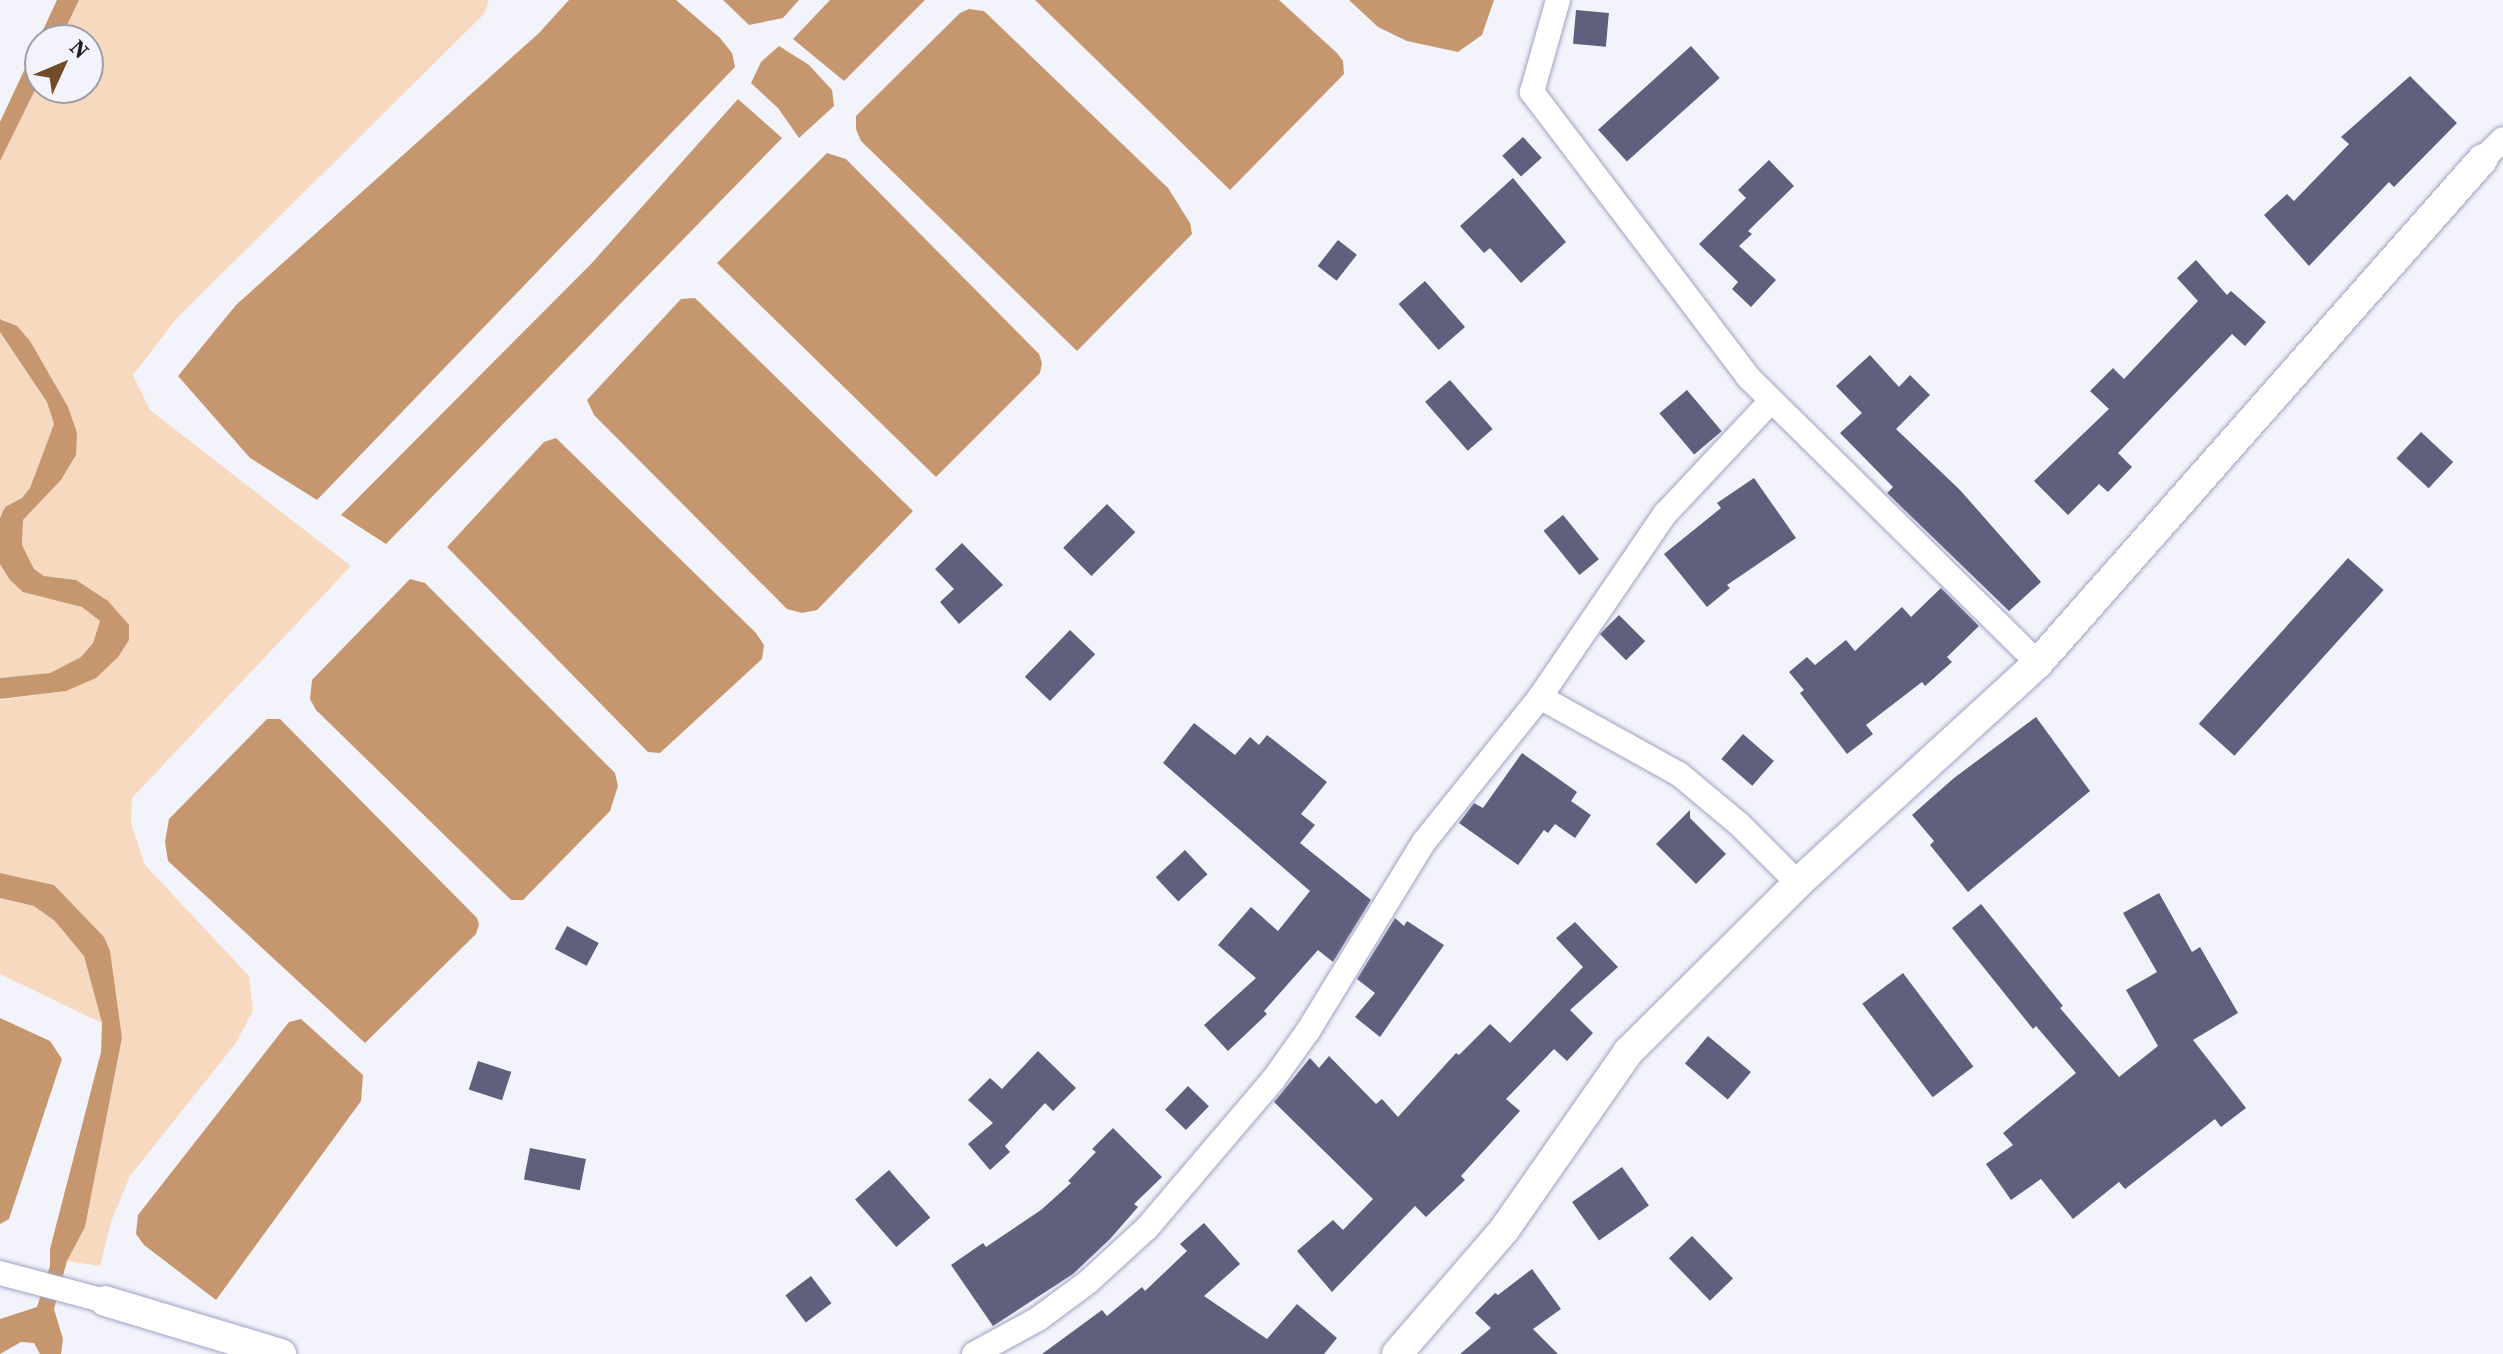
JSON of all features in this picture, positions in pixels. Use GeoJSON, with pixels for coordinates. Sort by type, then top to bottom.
{"type":"FeatureCollection","features":[{"type":"Feature","properties":{"kind":"street"},"geometry":{"type":"LineString","coordinates":[[1558,0],[1532,92],[1748,377],[2038,663]]}},
{"type":"Feature","properties":{"kind":"street"},"geometry":{"type":"LineString","coordinates":[[1397,1354],[1504,1230],[1628,1052],[1798,883],[2038,663],[2493,149]]}},
{"type":"Feature","properties":{"kind":"street"},"geometry":{"type":"LineString","coordinates":[[974,1354],[1038,1319],[1088,1282],[1147,1228],[1273,1080],[1308,1031],[1424,842],[1540,697],[1665,514],[1771,401]]}},
{"type":"Feature","properties":{"kind":"street"},"geometry":{"type":"LineString","coordinates":[[1540,697],[1679,774],[1739,824],[1798,883]]}},
{"type":"Feature","properties":{"kind":"street"},"geometry":{"type":"LineString","coordinates":[[1,1274],[105,1301],[281,1354]]}},
{"type":"Feature","properties":{"kind":"shaded area"},"geometry":{"type":"Polygon","coordinates":[[[57,0],[79,0],[68,24],[46,24],[57,0]]]}},
{"type":"Feature","properties":{"kind":"shaded area"},"geometry":{"type":"Polygon","coordinates":[[[79,0],[489,0],[484,14],[176,319],[133,375],[150,410],[351,566],[132,798],[131,823],[145,865],[249,976],[253,1010],[236,1043],[130,1176],[111,1222],[100,1266],[67,1261],[85,1227],[122,1039],[104,937],[54,885],[0,873],[0,700],[66,691],[129,640],[76,580],[44,576],[34,569],[22,545],[23,520],[61,480],[76,455],[6,320],[0,319],[0,161],[28,104],[104,104],[104,24],[68,24],[79,0]]]}},
{"type":"Feature","properties":{"kind":"shaded area"},"geometry":{"type":"Polygon","coordinates":[[[569,0],[676,0],[720,38],[732,53],[735,67],[317,500],[250,458],[178,376],[236,305],[539,33],[569,0]]]}},
{"type":"Feature","properties":{"kind":"shaded area"},"geometry":{"type":"Polygon","coordinates":[[[723,0],[799,0],[783,18],[749,25],[723,0]]]}},
{"type":"Feature","properties":{"kind":"shaded area"},"geometry":{"type":"Polygon","coordinates":[[[830,0],[925,0],[844,81],[793,39],[830,0]]]}},
{"type":"Feature","properties":{"kind":"shaded area"},"geometry":{"type":"Polygon","coordinates":[[[1035,0],[1279,0],[1337,53],[1343,61],[1344,74],[1230,190],[1035,0]]]}},
{"type":"Feature","properties":{"kind":"shaded area"},"geometry":{"type":"Polygon","coordinates":[[[1349,0],[1494,0],[1482,35],[1458,52],[1407,41],[1378,27],[1349,0]]]}},
{"type":"Feature","properties":{"kind":"shaded area"},"geometry":{"type":"Polygon","coordinates":[[[969,9],[984,11],[1168,188],[1190,223],[1192,234],[1077,351],[861,141],[856,129],[856,116],[960,13],[969,9]]]}},
{"type":"Feature","properties":{"kind":"shaded area"},"geometry":{"type":"Polygon","coordinates":[[[779,46],[809,65],[832,90],[834,106],[799,138],[778,108],[751,83],[761,62],[779,46]]]}},
{"type":"Feature","properties":{"kind":"shaded area"},"geometry":{"type":"Polygon","coordinates":[[[24,71],[24,104],[28,104],[0,161],[0,122],[24,71]]]}},
{"type":"Feature","properties":{"kind":"shaded area"},"geometry":{"type":"Polygon","coordinates":[[[738,99],[782,138],[386,544],[341,515],[591,264],[738,99]]]}},
{"type":"Feature","properties":{"kind":"shaded area"},"geometry":{"type":"Polygon","coordinates":[[[827,153],[846,159],[1039,354],[1042,363],[1040,373],[936,477],[717,263],[827,153]]]}},
{"type":"Feature","properties":{"kind":"shaded area"},"geometry":{"type":"Polygon","coordinates":[[[695,298],[913,511],[817,610],[802,613],[787,609],[594,415],[587,400],[681,299],[695,298]]]}},
{"type":"Feature","properties":{"kind":"shaded area"},"geometry":{"type":"Polygon","coordinates":[[[0,319],[17,326],[30,341],[68,407],[77,433],[76,455],[61,480],[23,520],[22,545],[34,569],[44,576],[76,580],[108,601],[129,625],[129,640],[118,657],[96,678],[66,691],[0,699],[0,678],[50,673],[81,657],[93,643],[100,621],[82,607],[23,592],[10,580],[0,564],[0,518],[5,507],[22,498],[30,488],[54,424],[47,402],[0,332],[0,319]]]}},
{"type":"Feature","properties":{"kind":"shaded area"},"geometry":{"type":"Polygon","coordinates":[[[0,332],[47,402],[54,424],[30,488],[22,498],[5,507],[0,518],[0,332]]]}},
{"type":"Feature","properties":{"kind":"shaded area"},"geometry":{"type":"Polygon","coordinates":[[[556,438],[756,633],[764,645],[762,659],[660,753],[648,752],[447,547],[544,442],[556,438]]]}},
{"type":"Feature","properties":{"kind":"shaded area"},"geometry":{"type":"Polygon","coordinates":[[[0,563],[10,580],[93,612],[100,621],[93,643],[81,657],[50,673],[0,678],[0,563]]]}},
{"type":"Feature","properties":{"kind":"shaded area"},"geometry":{"type":"Polygon","coordinates":[[[410,579],[425,583],[615,773],[618,786],[610,811],[523,900],[511,900],[316,710],[310,699],[312,680],[410,579]]]}},
{"type":"Feature","properties":{"kind":"shaded area"},"geometry":{"type":"Polygon","coordinates":[[[267,719],[280,719],[477,918],[479,925],[476,934],[365,1043],[168,861],[165,842],[169,819],[267,719]]]}},
{"type":"Feature","properties":{"kind":"shaded area"},"geometry":{"type":"Polygon","coordinates":[[[0,873],[54,885],[104,937],[110,951],[122,1038],[85,1227],[67,1261],[54,1309],[63,1339],[61,1354],[40,1354],[34,1343],[21,1342],[0,1354],[0,1319],[37,1307],[50,1266],[50,1249],[101,1052],[102,1023],[84,956],[55,921],[34,906],[0,898],[0,873]]]}},
{"type":"Feature","properties":{"kind":"shaded area"},"geometry":{"type":"Polygon","coordinates":[[[0,898],[34,906],[56,921],[84,956],[102,1023],[0,974],[0,898]]]}},
{"type":"Feature","properties":{"kind":"shaded area"},"geometry":{"type":"Polygon","coordinates":[[[0,1018],[50,1041],[62,1059],[9,1219],[0,1224],[0,1018]]]}},
{"type":"Feature","properties":{"kind":"shaded area"},"geometry":{"type":"Polygon","coordinates":[[[301,1019],[363,1075],[361,1101],[216,1300],[144,1245],[136,1234],[138,1215],[289,1022],[301,1019]]]}},
{"type":"Feature","properties":{"kind":"building"},"geometry":{"type":"Polygon","coordinates":[[[1576,10],[1609,13],[1606,47],[1573,44],[1576,10]]]}},
{"type":"Feature","properties":{"kind":"building"},"geometry":{"type":"Polygon","coordinates":[[[1691,46],[1720,78],[1627,162],[1598,130],[1691,46]]]}},
{"type":"Feature","properties":{"kind":"building"},"geometry":{"type":"Polygon","coordinates":[[[2410,76],[2457,123],[2394,187],[2389,182],[2309,266],[2264,215],[2287,194],[2294,201],[2349,144],[2341,137],[2410,76]]]}},
{"type":"Feature","properties":{"kind":"building"},"geometry":{"type":"Polygon","coordinates":[[[1523,137],[1542,158],[1521,177],[1502,156],[1523,137]]]}},
{"type":"Feature","properties":{"kind":"building"},"geometry":{"type":"Polygon","coordinates":[[[1769,160],[1794,186],[1748,231],[1752,234],[1739,246],[1776,280],[1751,307],[1732,289],[1738,282],[1699,244],[1746,198],[1738,190],[1769,160]]]}},
{"type":"Feature","properties":{"kind":"building"},"geometry":{"type":"Polygon","coordinates":[[[1513,178],[1566,242],[1521,283],[1490,248],[1484,253],[1460,226],[1513,178]]]}},
{"type":"Feature","properties":{"kind":"building"},"geometry":{"type":"Polygon","coordinates":[[[1338,240],[1357,255],[1337,281],[1318,266],[1338,240]]]}},
{"type":"Feature","properties":{"kind":"building"},"geometry":{"type":"Polygon","coordinates":[[[2196,260],[2227,295],[2231,291],[2266,322],[2245,346],[2232,334],[2118,453],[2132,467],[2108,492],[2099,484],[2068,515],[2034,481],[2109,409],[2090,391],[2113,368],[2124,379],[2198,301],[2177,278],[2196,260]]]}},
{"type":"Feature","properties":{"kind":"building"},"geometry":{"type":"Polygon","coordinates":[[[1425,281],[1465,327],[1439,350],[1399,304],[1425,281]]]}},
{"type":"Feature","properties":{"kind":"building"},"geometry":{"type":"Polygon","coordinates":[[[1870,355],[1899,387],[1910,375],[1930,395],[1896,429],[1960,490],[2041,582],[2009,611],[1887,493],[1893,487],[1840,433],[1862,413],[1836,386],[1870,355]]]}},
{"type":"Feature","properties":{"kind":"building"},"geometry":{"type":"Polygon","coordinates":[[[1450,380],[1493,429],[1468,451],[1425,402],[1450,380]]]}},
{"type":"Feature","properties":{"kind":"building"},"geometry":{"type":"Polygon","coordinates":[[[1687,390],[1722,431],[1694,455],[1659,413],[1687,390]]]}},
{"type":"Feature","properties":{"kind":"building"},"geometry":{"type":"Polygon","coordinates":[[[2421,432],[2453,462],[2429,488],[2396,458],[2421,432]]]}},
{"type":"Feature","properties":{"kind":"building"},"geometry":{"type":"Polygon","coordinates":[[[1754,478],[1796,538],[1727,585],[1730,588],[1707,607],[1664,554],[1721,508],[1717,503],[1754,478]]]}},
{"type":"Feature","properties":{"kind":"building"},"geometry":{"type":"Polygon","coordinates":[[[1107,504],[1135,532],[1091,576],[1063,548],[1107,504]]]}},
{"type":"Feature","properties":{"kind":"building"},"geometry":{"type":"Polygon","coordinates":[[[1563,515],[1599,559],[1579,575],[1544,531],[1563,515]]]}},
{"type":"Feature","properties":{"kind":"building"},"geometry":{"type":"Polygon","coordinates":[[[962,543],[1003,585],[959,624],[940,602],[954,589],[935,569],[962,543]]]}},
{"type":"Feature","properties":{"kind":"building"},"geometry":{"type":"Polygon","coordinates":[[[2348,558],[2384,590],[2234,756],[2199,724],[2348,558]]]}},
{"type":"Feature","properties":{"kind":"building"},"geometry":{"type":"Polygon","coordinates":[[[1941,588],[1979,626],[1947,657],[1952,662],[1925,686],[1922,682],[1866,725],[1873,734],[1847,754],[1800,693],[1804,690],[1789,672],[1807,657],[1815,665],[1846,640],[1855,651],[1902,607],[1911,617],[1941,588]]]}},
{"type":"Feature","properties":{"kind":"building"},"geometry":{"type":"Polygon","coordinates":[[[1619,615],[1645,641],[1626,660],[1600,634],[1619,615]]]}},
{"type":"Feature","properties":{"kind":"building"},"geometry":{"type":"Polygon","coordinates":[[[1070,630],[1095,654],[1050,701],[1025,677],[1070,630]]]}},
{"type":"Feature","properties":{"kind":"building"},"geometry":{"type":"Polygon","coordinates":[[[2036,717],[2090,791],[1968,892],[1930,845],[1934,841],[1912,815],[1954,778],[2036,717]]]}},
{"type":"Feature","properties":{"kind":"building"},"geometry":{"type":"Polygon","coordinates":[[[1194,723],[1235,755],[1250,737],[1259,745],[1267,735],[1327,782],[1301,814],[1315,825],[1300,843],[1371,900],[1333,962],[1318,950],[1264,1011],[1267,1014],[1228,1051],[1204,1025],[1256,978],[1218,945],[1251,907],[1278,931],[1310,891],[1163,763],[1194,723]]]}},
{"type":"Feature","properties":{"kind":"building"},"geometry":{"type":"Polygon","coordinates":[[[1743,734],[1774,761],[1752,786],[1721,759],[1743,734]]]}},
{"type":"Feature","properties":{"kind":"building"},"geometry":{"type":"Polygon","coordinates":[[[1522,753],[1577,792],[1571,801],[1591,815],[1575,838],[1555,824],[1548,833],[1544,830],[1518,865],[1459,823],[1474,803],[1483,808],[1522,753]]]}},
{"type":"Feature","properties":{"kind":"building"},"geometry":{"type":"Polygon","coordinates":[[[1690,810],[1690,818],[1726,854],[1696,884],[1656,844],[1690,810]]]}},
{"type":"Feature","properties":{"kind":"building"},"geometry":{"type":"Polygon","coordinates":[[[1185,850],[1208,874],[1178,901],[1156,877],[1185,850]]]}},
{"type":"Feature","properties":{"kind":"building"},"geometry":{"type":"Polygon","coordinates":[[[2159,893],[2192,952],[2200,947],[2238,1013],[2193,1040],[2246,1108],[2221,1127],[2215,1119],[2125,1189],[2119,1182],[2073,1219],[2041,1179],[2011,1200],[1986,1164],[2013,1145],[2003,1133],[2076,1073],[2036,1026],[2033,1029],[1952,928],[1981,904],[2063,1006],[2060,1008],[2119,1077],[2158,1046],[2126,990],[2157,972],[2123,913],[2159,893]]]}},
{"type":"Feature","properties":{"kind":"building"},"geometry":{"type":"Polygon","coordinates":[[[1395,918],[1404,926],[1407,921],[1444,945],[1380,1037],[1355,1017],[1375,993],[1357,979],[1395,918]]]}},
{"type":"Feature","properties":{"kind":"building"},"geometry":{"type":"Polygon","coordinates":[[[1575,922],[1618,967],[1570,1010],[1593,1033],[1567,1061],[1554,1049],[1506,1099],[1520,1111],[1461,1176],[1465,1180],[1426,1217],[1415,1206],[1332,1292],[1297,1251],[1333,1220],[1343,1230],[1373,1199],[1274,1102],[1310,1058],[1319,1068],[1329,1056],[1376,1104],[1382,1099],[1398,1117],[1456,1053],[1459,1055],[1490,1024],[1510,1043],[1583,967],[1556,938],[1575,922]]]}},
{"type":"Feature","properties":{"kind":"building"},"geometry":{"type":"Polygon","coordinates":[[[567,926],[599,943],[587,966],[555,949],[567,926]]]}},
{"type":"Feature","properties":{"kind":"building"},"geometry":{"type":"Polygon","coordinates":[[[1903,973],[1973,1066],[1933,1097],[1862,1004],[1903,973]]]}},
{"type":"Feature","properties":{"kind":"building"},"geometry":{"type":"Polygon","coordinates":[[[1708,1036],[1751,1072],[1728,1100],[1685,1064],[1708,1036]]]}},
{"type":"Feature","properties":{"kind":"building"},"geometry":{"type":"Polygon","coordinates":[[[1038,1051],[1076,1088],[1053,1111],[1045,1103],[1005,1146],[1010,1152],[990,1170],[968,1144],[993,1123],[968,1100],[990,1078],[1002,1089],[1038,1051]]]}},
{"type":"Feature","properties":{"kind":"building"},"geometry":{"type":"Polygon","coordinates":[[[478,1061],[511,1072],[502,1100],[469,1090],[478,1061]]]}},
{"type":"Feature","properties":{"kind":"building"},"geometry":{"type":"Polygon","coordinates":[[[1188,1086],[1209,1106],[1186,1130],[1165,1110],[1188,1086]]]}},
{"type":"Feature","properties":{"kind":"building"},"geometry":{"type":"Polygon","coordinates":[[[1113,1128],[1162,1177],[1134,1204],[1138,1207],[1110,1239],[1073,1274],[993,1326],[951,1265],[983,1243],[986,1247],[1041,1210],[1071,1183],[1068,1181],[1096,1152],[1092,1149],[1113,1128]]]}},
{"type":"Feature","properties":{"kind":"building"},"geometry":{"type":"Polygon","coordinates":[[[530,1148],[586,1159],[580,1190],[524,1179],[530,1148]]]}},
{"type":"Feature","properties":{"kind":"building"},"geometry":{"type":"Polygon","coordinates":[[[1622,1167],[1649,1206],[1599,1240],[1572,1202],[1622,1167]]]}},
{"type":"Feature","properties":{"kind":"building"},"geometry":{"type":"Polygon","coordinates":[[[889,1170],[930,1218],[896,1247],[855,1200],[889,1170]]]}},
{"type":"Feature","properties":{"kind":"building"},"geometry":{"type":"Polygon","coordinates":[[[1204,1223],[1240,1264],[1204,1296],[1267,1339],[1297,1304],[1337,1338],[1324,1354],[1042,1354],[1102,1310],[1107,1316],[1142,1287],[1145,1291],[1187,1251],[1180,1244],[1204,1223]]]}},
{"type":"Feature","properties":{"kind":"building"},"geometry":{"type":"Polygon","coordinates":[[[1692,1236],[1733,1278],[1710,1301],[1669,1258],[1692,1236]]]}},
{"type":"Feature","properties":{"kind":"building"},"geometry":{"type":"Polygon","coordinates":[[[1532,1269],[1561,1309],[1533,1329],[1558,1354],[1460,1354],[1491,1328],[1475,1313],[1495,1293],[1498,1295],[1532,1269]]]}},
{"type":"Feature","properties":{"kind":"building"},"geometry":{"type":"Polygon","coordinates":[[[811,1276],[831,1303],[806,1322],[785,1295],[811,1276]]]}}]}
